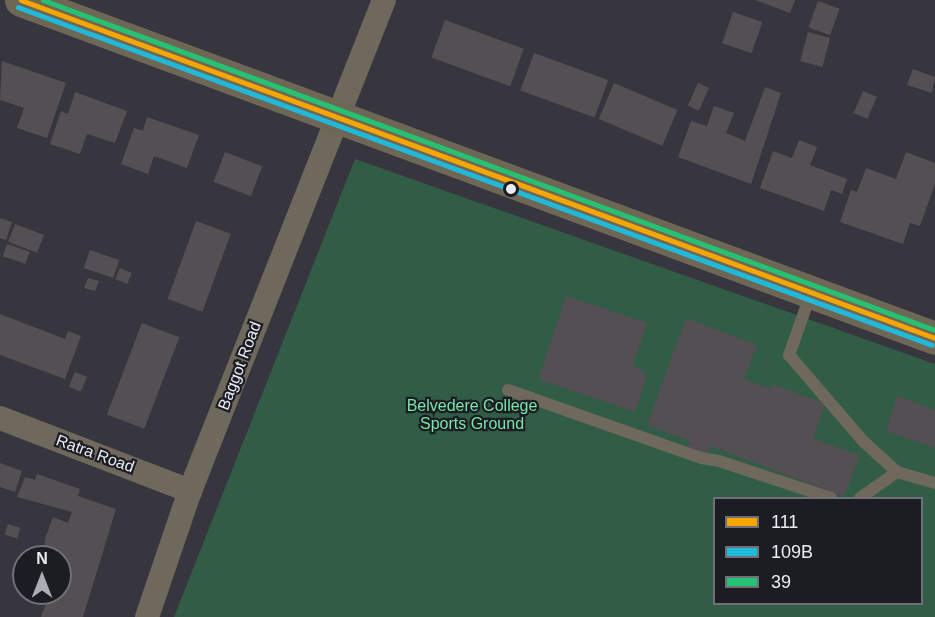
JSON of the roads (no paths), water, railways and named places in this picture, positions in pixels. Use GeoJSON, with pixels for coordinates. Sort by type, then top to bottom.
{"type":"FeatureCollection","features":[{"type":"Feature","properties":{"kind":"main road"},"geometry":{"type":"LineString","coordinates":[[21,0],[935,338]]}},
{"type":"Feature","properties":{"kind":"street","name":"Baggot Road"},"geometry":{"type":"LineString","coordinates":[[147,617],[190,491],[384,0]]}},
{"type":"Feature","properties":{"kind":"street","name":"Ratra Road"},"geometry":{"type":"LineString","coordinates":[[0,418],[190,491]]}},
{"type":"Feature","properties":{"kind":"lane"},"geometry":{"type":"LineString","coordinates":[[811,292],[789,355],[863,441],[897,472],[935,483]]}},
{"type":"Feature","properties":{"kind":"lane"},"geometry":{"type":"LineString","coordinates":[[508,390],[701,459],[719,461],[828,497]]}},
{"type":"Feature","properties":{"kind":"lane"},"geometry":{"type":"LineString","coordinates":[[861,497],[897,472]]}},
{"type":"Feature","properties":{"kind":"park label","name":"Belvedere College Sports Ground"},"geometry":{"type":"Point","coordinates":[472,415]}}]}
